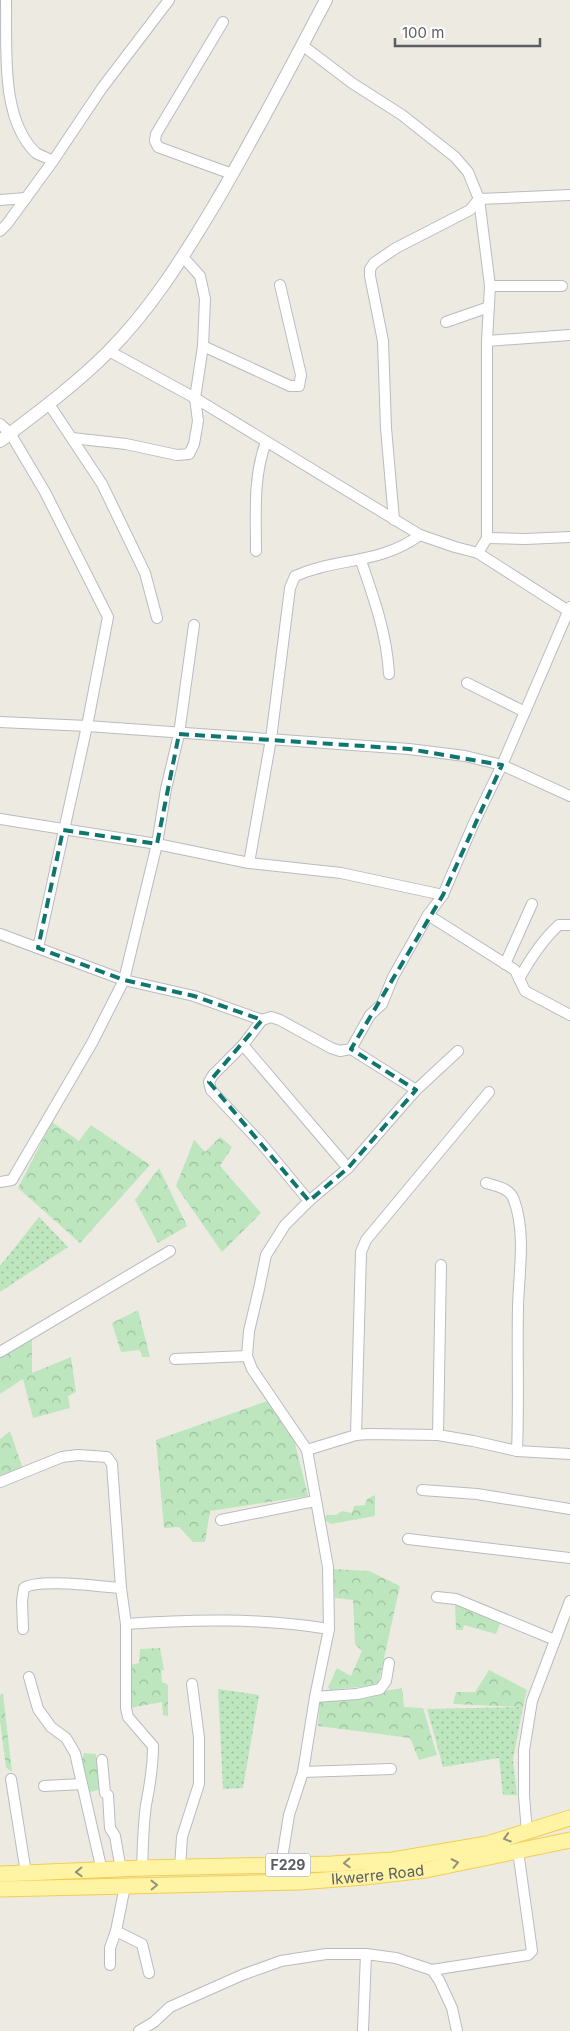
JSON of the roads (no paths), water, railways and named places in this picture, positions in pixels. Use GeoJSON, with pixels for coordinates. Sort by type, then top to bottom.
{"type":"FeatureCollection","features":[{"type":"Feature","properties":{"kind":"main road","name":"F229"},"geometry":{"type":"LineString","coordinates":[[0,1874],[362,1862],[426,1856],[487,1844],[570,1818]]}},
{"type":"Feature","properties":{"kind":"main road","name":"Ikwerre Road"},"geometry":{"type":"LineString","coordinates":[[0,1889],[299,1882],[364,1877],[426,1870],[570,1840]]}},
{"type":"Feature","properties":{"kind":"street"},"geometry":{"type":"LineString","coordinates":[[6,0],[4,108],[18,133],[36,153],[54,161]]}},
{"type":"Feature","properties":{"kind":"street"},"geometry":{"type":"LineString","coordinates":[[0,231],[8,224],[54,161],[102,88],[170,0]]}},
{"type":"Feature","properties":{"kind":"street"},"geometry":{"type":"LineString","coordinates":[[5,437],[49,404],[108,351],[146,308],[184,257],[232,174],[326,0]]}},
{"type":"Feature","properties":{"kind":"street"},"geometry":{"type":"LineString","coordinates":[[223,22],[156,134],[155,141],[158,147],[232,174]]}},
{"type":"Feature","properties":{"kind":"street"},"geometry":{"type":"LineString","coordinates":[[302,45],[352,83],[410,121],[455,156],[468,172],[479,199],[490,286],[487,341],[486,538],[478,552]]}},
{"type":"Feature","properties":{"kind":"street"},"geometry":{"type":"LineString","coordinates":[[394,520],[386,428],[383,341],[370,269],[374,263],[396,248],[470,210],[479,199],[570,196]]}},
{"type":"Feature","properties":{"kind":"street"},"geometry":{"type":"LineString","coordinates":[[0,200],[26,198]]}},
{"type":"Feature","properties":{"kind":"street"},"geometry":{"type":"LineString","coordinates":[[72,438],[126,444],[177,455],[189,454],[194,444],[198,420],[195,398],[203,346],[205,298],[200,276],[184,257]]}},
{"type":"Feature","properties":{"kind":"street"},"geometry":{"type":"LineString","coordinates":[[203,346],[290,386],[299,386],[301,375],[280,285]]}},
{"type":"Feature","properties":{"kind":"street"},"geometry":{"type":"LineString","coordinates":[[490,286],[562,286]]}},
{"type":"Feature","properties":{"kind":"street"},"geometry":{"type":"LineString","coordinates":[[446,322],[489,307]]}},
{"type":"Feature","properties":{"kind":"street"},"geometry":{"type":"LineString","coordinates":[[487,341],[570,335]]}},
{"type":"Feature","properties":{"kind":"street"},"geometry":{"type":"LineString","coordinates":[[108,351],[195,398],[420,535],[455,548],[478,552],[569,610],[443,895],[428,915],[393,977],[382,1004],[370,1015],[351,1049]]}},
{"type":"Feature","properties":{"kind":"street"},"geometry":{"type":"LineString","coordinates":[[49,404],[102,484],[145,573],[157,618]]}},
{"type":"Feature","properties":{"kind":"street"},"geometry":{"type":"LineString","coordinates":[[0,424],[5,437],[45,492],[108,616],[87,726],[38,948]]}},
{"type":"Feature","properties":{"kind":"street"},"geometry":{"type":"LineString","coordinates":[[256,551],[257,477],[260,458],[266,442]]}},
{"type":"Feature","properties":{"kind":"street"},"geometry":{"type":"LineString","coordinates":[[249,863],[271,739],[290,588],[295,576],[308,570],[361,561],[405,546],[420,535]]}},
{"type":"Feature","properties":{"kind":"street"},"geometry":{"type":"LineString","coordinates":[[486,538],[570,537]]}},
{"type":"Feature","properties":{"kind":"street"},"geometry":{"type":"LineString","coordinates":[[361,561],[376,603],[388,654],[389,674]]}},
{"type":"Feature","properties":{"kind":"street"},"geometry":{"type":"LineString","coordinates":[[0,1182],[12,1180],[31,1150],[92,1043],[124,980],[157,844],[166,789],[179,734],[194,625]]}},
{"type":"Feature","properties":{"kind":"street"},"geometry":{"type":"LineString","coordinates":[[467,683],[525,712]]}},
{"type":"Feature","properties":{"kind":"street"},"geometry":{"type":"LineString","coordinates":[[0,722],[87,726],[409,749],[465,756],[502,764],[570,796]]}},
{"type":"Feature","properties":{"kind":"street"},"geometry":{"type":"LineString","coordinates":[[0,819],[157,844],[249,863],[341,873],[443,895]]}},
{"type":"Feature","properties":{"kind":"street"},"geometry":{"type":"LineString","coordinates":[[505,964],[532,904]]}},
{"type":"Feature","properties":{"kind":"street"},"geometry":{"type":"LineString","coordinates":[[428,915],[515,970],[525,991],[570,1015]]}},
{"type":"Feature","properties":{"kind":"street"},"geometry":{"type":"LineString","coordinates":[[519,979],[532,955],[551,931],[559,925],[570,925]]}},
{"type":"Feature","properties":{"kind":"street"},"geometry":{"type":"LineString","coordinates":[[0,934],[124,980],[194,996],[262,1020]]}},
{"type":"Feature","properties":{"kind":"street"},"geometry":{"type":"LineString","coordinates":[[309,1200],[261,1143],[211,1090],[209,1082],[213,1075],[243,1045],[262,1020],[271,1017],[331,1048],[340,1051],[351,1049],[416,1090]]}},
{"type":"Feature","properties":{"kind":"street"},"geometry":{"type":"LineString","coordinates":[[243,1045],[348,1168]]}},
{"type":"Feature","properties":{"kind":"street"},"geometry":{"type":"LineString","coordinates":[[281,1865],[289,1815],[304,1772],[315,1697],[329,1629],[328,1566],[307,1450],[252,1369],[247,1356],[249,1331],[266,1255],[285,1225],[309,1200],[348,1168],[416,1090],[458,1051]]}},
{"type":"Feature","properties":{"kind":"street"},"geometry":{"type":"LineString","coordinates":[[356,1435],[360,1252],[366,1240],[489,1092]]}},
{"type":"Feature","properties":{"kind":"street"},"geometry":{"type":"LineString","coordinates":[[486,1183],[503,1188],[514,1198],[519,1224],[518,1451]]}},
{"type":"Feature","properties":{"kind":"street"},"geometry":{"type":"LineString","coordinates":[[0,1352],[170,1251]]}},
{"type":"Feature","properties":{"kind":"street"},"geometry":{"type":"LineString","coordinates":[[438,1435],[441,1265]]}},
{"type":"Feature","properties":{"kind":"street"},"geometry":{"type":"LineString","coordinates":[[175,1359],[247,1356]]}},
{"type":"Feature","properties":{"kind":"street"},"geometry":{"type":"LineString","coordinates":[[307,1450],[356,1435],[438,1435],[473,1440],[518,1451],[570,1454]]}},
{"type":"Feature","properties":{"kind":"street"},"geometry":{"type":"LineString","coordinates":[[0,1482],[62,1456],[78,1454],[107,1457],[112,1464],[121,1588],[126,1624],[126,1708],[128,1716],[153,1746],[152,1781],[146,1804],[142,1868]]}},
{"type":"Feature","properties":{"kind":"street"},"geometry":{"type":"LineString","coordinates":[[422,1490],[477,1494],[570,1509]]}},
{"type":"Feature","properties":{"kind":"street"},"geometry":{"type":"LineString","coordinates":[[221,1520],[315,1501]]}},
{"type":"Feature","properties":{"kind":"street"},"geometry":{"type":"LineString","coordinates":[[408,1539],[570,1558]]}},
{"type":"Feature","properties":{"kind":"street"},"geometry":{"type":"LineString","coordinates":[[22,1629],[24,1588],[30,1585],[62,1584],[121,1588]]}},
{"type":"Feature","properties":{"kind":"street"},"geometry":{"type":"LineString","coordinates":[[437,1597],[456,1600],[555,1640]]}},
{"type":"Feature","properties":{"kind":"street"},"geometry":{"type":"LineString","coordinates":[[527,1832],[524,1796],[524,1750],[532,1701],[570,1601]]}},
{"type":"Feature","properties":{"kind":"street"},"geometry":{"type":"LineString","coordinates":[[126,1624],[184,1620],[234,1620],[289,1623],[329,1629]]}},
{"type":"Feature","properties":{"kind":"street"},"geometry":{"type":"LineString","coordinates":[[315,1697],[357,1694],[380,1689],[386,1681],[389,1663]]}},
{"type":"Feature","properties":{"kind":"street"},"geometry":{"type":"LineString","coordinates":[[29,1677],[38,1709],[51,1727],[66,1738],[75,1753],[102,1871]]}},
{"type":"Feature","properties":{"kind":"street"},"geometry":{"type":"LineString","coordinates":[[180,1868],[182,1837],[199,1784],[200,1738],[192,1684]]}},
{"type":"Feature","properties":{"kind":"street"},"geometry":{"type":"LineString","coordinates":[[102,1760],[105,1793],[108,1795],[110,1828],[115,1836],[121,1870]]}},
{"type":"Feature","properties":{"kind":"street"},"geometry":{"type":"LineString","coordinates":[[304,1772],[391,1769]]}},
{"type":"Feature","properties":{"kind":"street"},"geometry":{"type":"LineString","coordinates":[[11,1779],[26,1873]]}},
{"type":"Feature","properties":{"kind":"street"},"geometry":{"type":"LineString","coordinates":[[44,1786],[82,1784]]}},
{"type":"Feature","properties":{"kind":"street"},"geometry":{"type":"LineString","coordinates":[[139,2031],[146,2028],[170,2006],[242,1975],[281,1961],[326,1954],[366,1954],[396,1958],[432,1970],[528,1955],[532,1951],[518,1851]]}},
{"type":"Feature","properties":{"kind":"street"},"geometry":{"type":"LineString","coordinates":[[110,1965],[110,1948],[116,1931],[125,1886]]}},
{"type":"Feature","properties":{"kind":"street"},"geometry":{"type":"LineString","coordinates":[[116,1931],[142,1944],[148,1973]]}},
{"type":"Feature","properties":{"kind":"street"},"geometry":{"type":"LineString","coordinates":[[363,2031],[366,1954]]}},
{"type":"Feature","properties":{"kind":"street"},"geometry":{"type":"LineString","coordinates":[[432,1970],[439,1980],[452,2008],[457,2031]]}}]}
